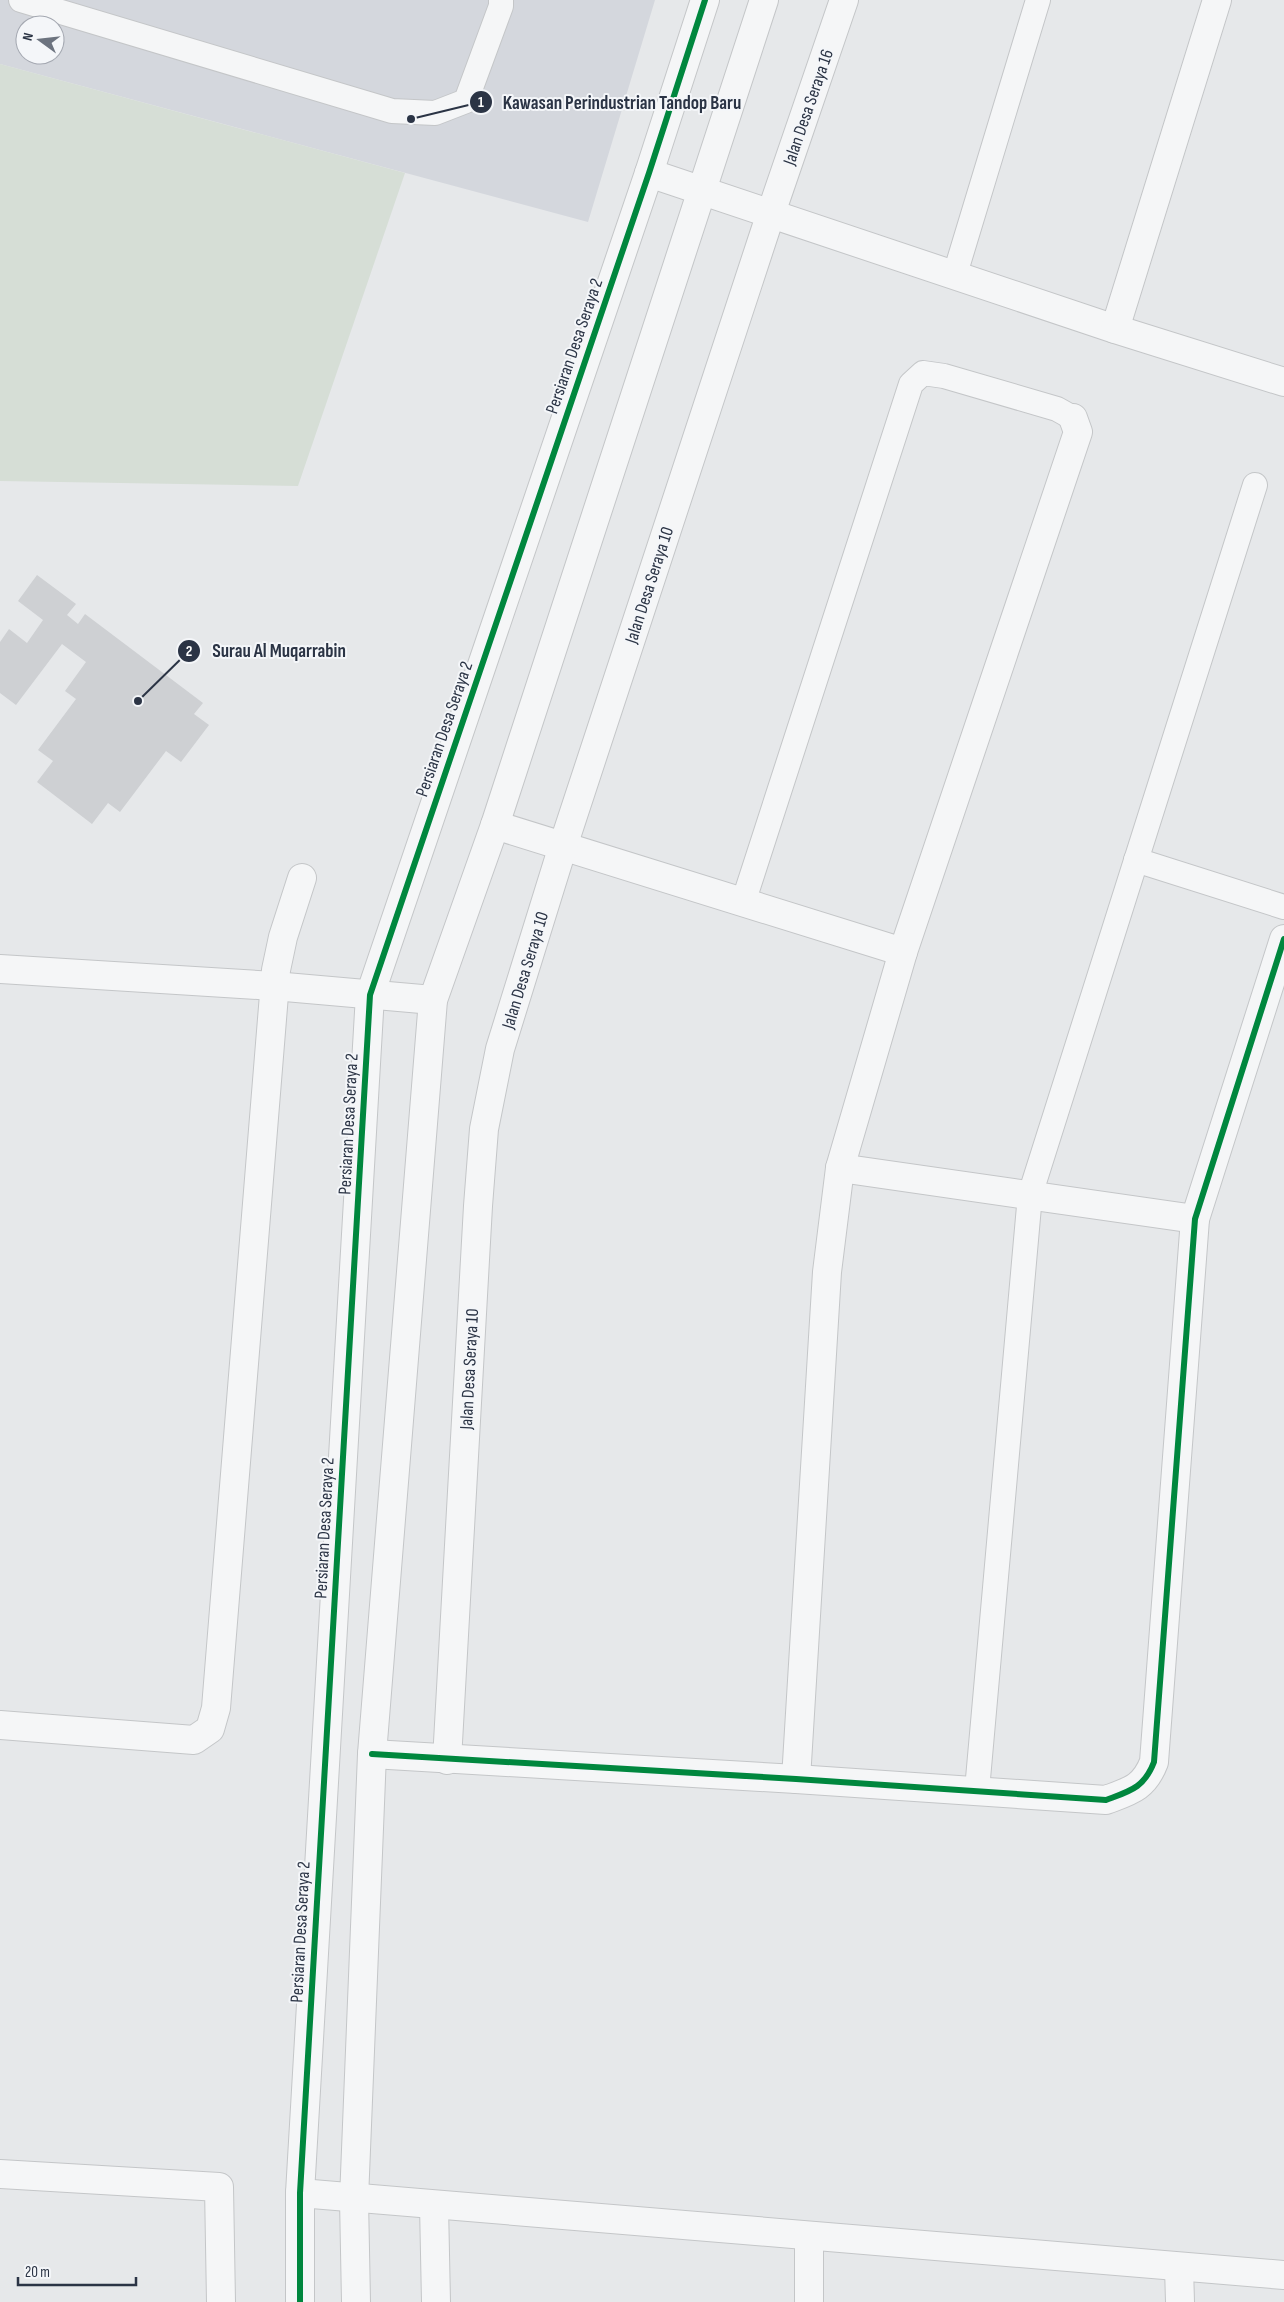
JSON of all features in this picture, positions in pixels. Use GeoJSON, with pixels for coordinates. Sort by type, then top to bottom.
{"type":"FeatureCollection","features":[{"type":"Feature","properties":{"kind":"street","name":"Persiaran Desa Seraya 2"},"geometry":{"type":"LineString","coordinates":[[300,2302],[300,2194],[370,995],[649,173],[705,0]]}},
{"type":"Feature","properties":{"kind":"street"},"geometry":{"type":"LineString","coordinates":[[356,2302],[354,2199],[372,1754],[433,1000],[495,825],[764,0]]}},
{"type":"Feature","properties":{"kind":"street","name":"Jalan Desa Seraya 16"},"geometry":{"type":"LineString","coordinates":[[771,213],[844,0]]}},
{"type":"Feature","properties":{"kind":"street"},"geometry":{"type":"LineString","coordinates":[[1115,329],[1217,0]]}},
{"type":"Feature","properties":{"kind":"street"},"geometry":{"type":"LineString","coordinates":[[649,173],[1115,329],[1284,382]]}},
{"type":"Feature","properties":{"kind":"street","name":"Jalan Desa Seraya 10"},"geometry":{"type":"LineString","coordinates":[[447,1760],[484,1129],[500,1049],[563,846],[771,213]]}},
{"type":"Feature","properties":{"kind":"street"},"geometry":{"type":"LineString","coordinates":[[796,1779],[827,1272],[840,1168],[903,952],[1078,432],[1073,418]]}},
{"type":"Feature","properties":{"kind":"street"},"geometry":{"type":"LineString","coordinates":[[495,825],[903,952]]}},
{"type":"Feature","properties":{"kind":"street"},"geometry":{"type":"LineString","coordinates":[[0,1725],[194,1740],[210,1729],[216,1708],[274,986],[283,937],[302,878]]}},
{"type":"Feature","properties":{"kind":"street"},"geometry":{"type":"LineString","coordinates":[[372,1754],[447,1760],[977,1790],[1106,1800],[1134,1790],[1149,1776],[1154,1762],[1195,1219],[1284,939]]}},
{"type":"Feature","properties":{"kind":"street"},"geometry":{"type":"LineString","coordinates":[[0,969],[274,986],[433,1000]]}},
{"type":"Feature","properties":{"kind":"street"},"geometry":{"type":"LineString","coordinates":[[840,1168],[1195,1219]]}},
{"type":"Feature","properties":{"kind":"street"},"geometry":{"type":"LineString","coordinates":[[0,2174],[219,2187],[221,2302]]}},
{"type":"Feature","properties":{"kind":"street"},"geometry":{"type":"LineString","coordinates":[[300,2194],[1284,2276]]}},
{"type":"Feature","properties":{"kind":"street"},"geometry":{"type":"LineString","coordinates":[[434,2206],[436,2302]]}},
{"type":"Feature","properties":{"kind":"street"},"geometry":{"type":"LineString","coordinates":[[808,2236],[809,2302]]}},
{"type":"Feature","properties":{"kind":"street"},"geometry":{"type":"LineString","coordinates":[[1179,2267],[1180,2302]]}},
{"type":"Feature","properties":{"kind":"lane"},"geometry":{"type":"LineString","coordinates":[[21,0],[392,110],[435,113],[466,101],[501,6],[501,0]]}},
{"type":"Feature","properties":{"kind":"lane"},"geometry":{"type":"LineString","coordinates":[[954,274],[1038,0]]}},
{"type":"Feature","properties":{"kind":"lane"},"geometry":{"type":"LineString","coordinates":[[743,902],[911,384],[923,374],[944,376],[1057,409],[1073,418]]}},
{"type":"Feature","properties":{"kind":"lane"},"geometry":{"type":"LineString","coordinates":[[977,1790],[1030,1195],[1255,484]]}},
{"type":"Feature","properties":{"kind":"lane"},"geometry":{"type":"LineString","coordinates":[[1136,860],[1284,907]]}},
{"type":"Feature","properties":{"kind":"shaded area"},"geometry":{"type":"Polygon","coordinates":[[[0,0],[655,0],[588,222],[0,64],[0,0]]]}},
{"type":"Feature","properties":{"kind":"shaded area"},"geometry":{"type":"Polygon","coordinates":[[[0,64],[405,173],[298,486],[0,481],[0,64]]]}},
{"type":"Feature","properties":{"kind":"building"},"geometry":{"type":"Polygon","coordinates":[[[37,575],[76,604],[67,615],[78,624],[85,614],[203,703],[194,714],[209,725],[181,762],[166,751],[120,812],[108,803],[92,824],[37,782],[53,761],[38,750],[76,699],[65,691],[86,662],[62,644],[16,705],[0,693],[0,642],[9,629],[27,643],[43,620],[18,601],[37,575]]]}},
{"type":"Feature","properties":{"kind":"cycle path"},"geometry":{"type":"LineString","coordinates":[[300,2302],[300,2193],[370,995],[649,173],[705,0]]}},
{"type":"Feature","properties":{"kind":"cycle path"},"geometry":{"type":"LineString","coordinates":[[372,1754],[796,1779],[1106,1800],[1129,1791],[1141,1783],[1146,1778],[1154,1762],[1195,1219],[1284,939]]}},
{"type":"Feature","properties":{"kind":"place","name":"Kawasan Perindustrian Tandop Baru"},"geometry":{"type":"Point","coordinates":[411,119]}},
{"type":"Feature","properties":{"kind":"place","name":"Surau Al Muqarrabin"},"geometry":{"type":"Point","coordinates":[138,701]}}]}
